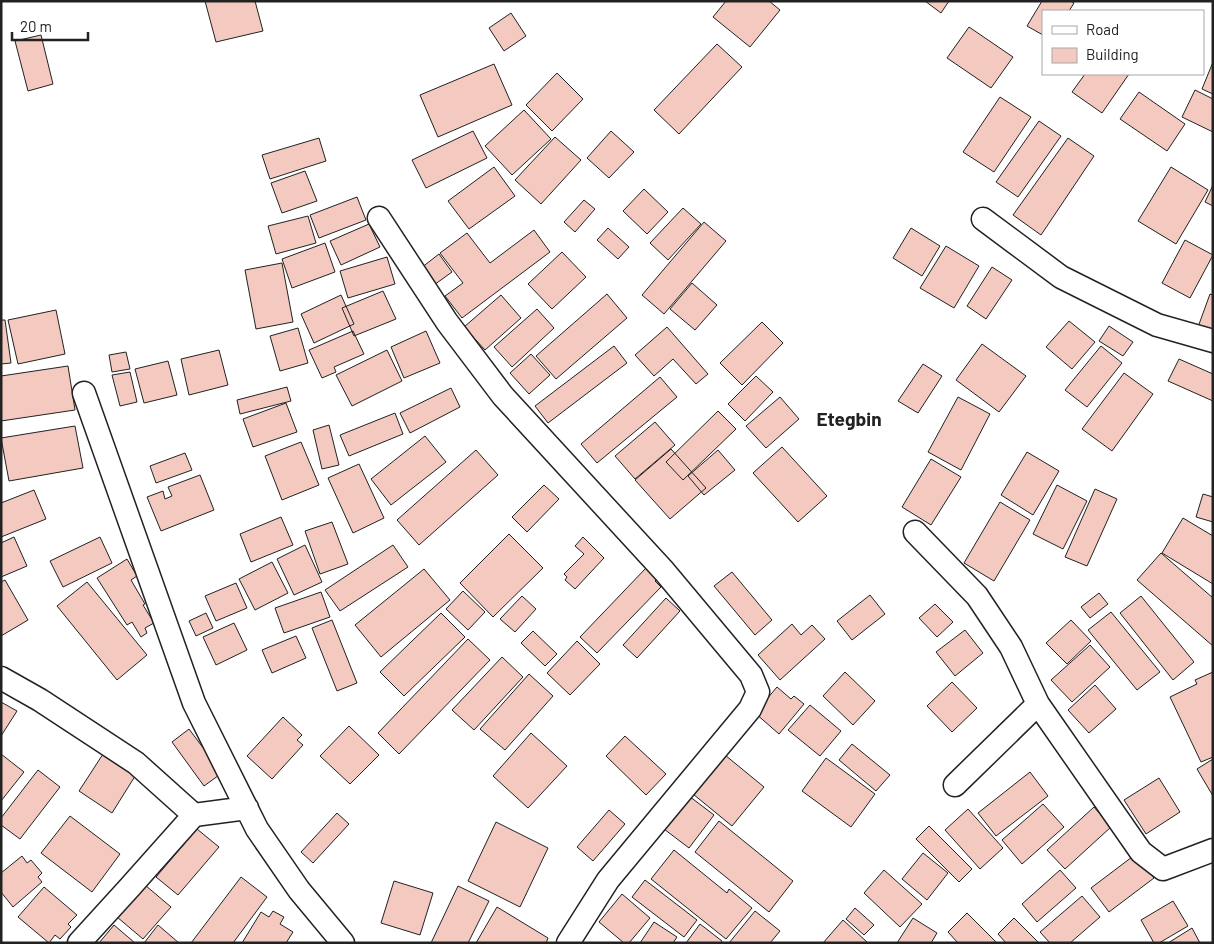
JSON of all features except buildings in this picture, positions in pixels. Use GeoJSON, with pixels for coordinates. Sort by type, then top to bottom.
{"type":"FeatureCollection","features":[{"type":"Feature","properties":{"kind":"street"},"geometry":{"type":"LineString","coordinates":[[379,218],[447,322],[503,396],[664,571],[751,675],[758,692],[750,709],[608,880],[568,943]]}},
{"type":"Feature","properties":{"kind":"street"},"geometry":{"type":"LineString","coordinates":[[982,219],[1061,277],[1156,325],[1213,341]]}},
{"type":"Feature","properties":{"kind":"street"},"geometry":{"type":"LineString","coordinates":[[84,393],[194,703],[257,829],[299,890],[343,943]]}},
{"type":"Feature","properties":{"kind":"street"},"geometry":{"type":"LineString","coordinates":[[915,532],[977,596],[1011,647],[1038,704],[1142,852],[1163,869],[1213,850]]}},
{"type":"Feature","properties":{"kind":"street"},"geometry":{"type":"LineString","coordinates":[[1,678],[40,700],[136,763],[194,815]]}},
{"type":"Feature","properties":{"kind":"street"},"geometry":{"type":"LineString","coordinates":[[955,785],[1038,704]]}},
{"type":"Feature","properties":{"kind":"street"},"geometry":{"type":"LineString","coordinates":[[79,943],[194,815],[247,808]]}},
{"type":"Feature","properties":{"kind":"district","name":"Etegbin"},"geometry":{"type":"Point","coordinates":[849,419]}}]}
